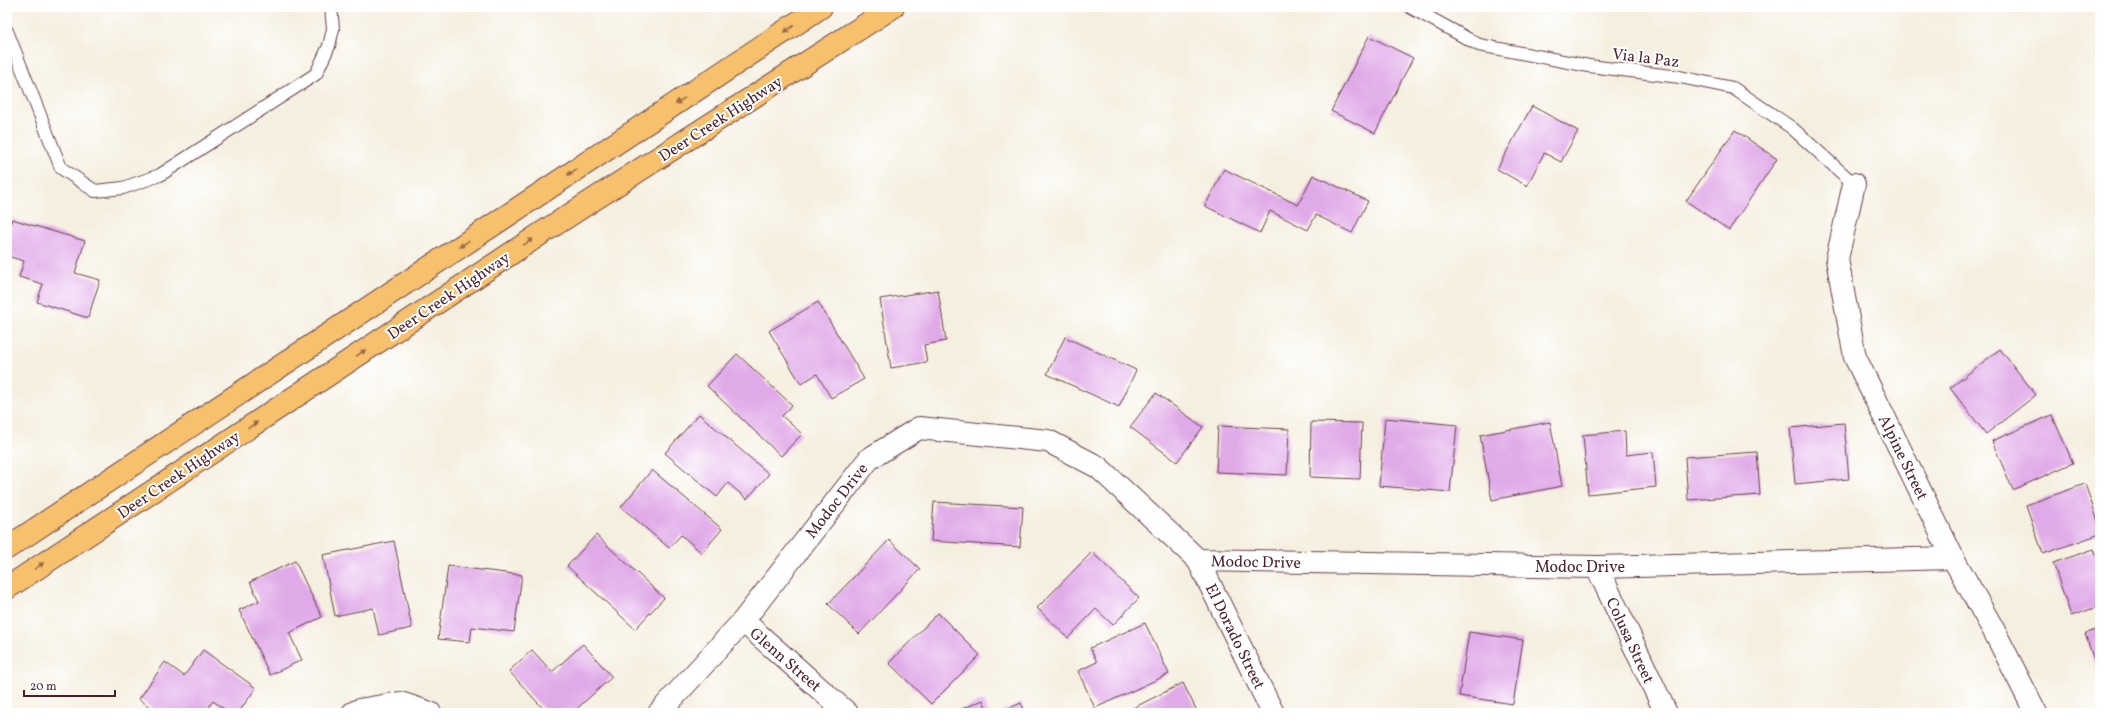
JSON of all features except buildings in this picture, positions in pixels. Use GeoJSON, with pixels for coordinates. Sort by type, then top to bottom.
{"type":"FeatureCollection","features":[{"type":"Feature","properties":{"kind":"main road","name":"Deer Creek Highway"},"geometry":{"type":"LineString","coordinates":[[7,548],[821,7]]}},
{"type":"Feature","properties":{"kind":"main road","name":"Deer Creek Highway"},"geometry":{"type":"LineString","coordinates":[[7,588],[548,229],[892,7]]}},
{"type":"Feature","properties":{"kind":"street","name":"Alpine Street"},"geometry":{"type":"LineString","coordinates":[[1854,184],[1837,260],[1855,357],[1953,558],[1993,629],[2036,713]]}},
{"type":"Feature","properties":{"kind":"street","name":"Modoc Drive"},"geometry":{"type":"LineString","coordinates":[[659,713],[743,621],[868,459],[919,428],[1048,441],[1098,467],[1198,560],[1597,567],[1953,558]]}},
{"type":"Feature","properties":{"kind":"street","name":"El Dorado Street"},"geometry":{"type":"LineString","coordinates":[[1198,560],[1274,713]]}},
{"type":"Feature","properties":{"kind":"street","name":"Colusa Street"},"geometry":{"type":"LineString","coordinates":[[1597,567],[1666,713]]}},
{"type":"Feature","properties":{"kind":"street","name":"Glenn Street"},"geometry":{"type":"LineString","coordinates":[[743,621],[847,713]]}},
{"type":"Feature","properties":{"kind":"street"},"geometry":{"type":"LineString","coordinates":[[353,713],[359,710],[400,703],[430,713]]}},
{"type":"Feature","properties":{"kind":"lane"},"geometry":{"type":"LineString","coordinates":[[7,31],[61,168],[95,191],[123,188],[160,175],[316,74],[329,46],[332,29],[331,7]]}},
{"type":"Feature","properties":{"kind":"lane","name":"Via la Paz"},"geometry":{"type":"LineString","coordinates":[[1410,7],[1479,46],[1589,66],[1680,77],[1733,88],[1792,128],[1854,184]]}}]}
